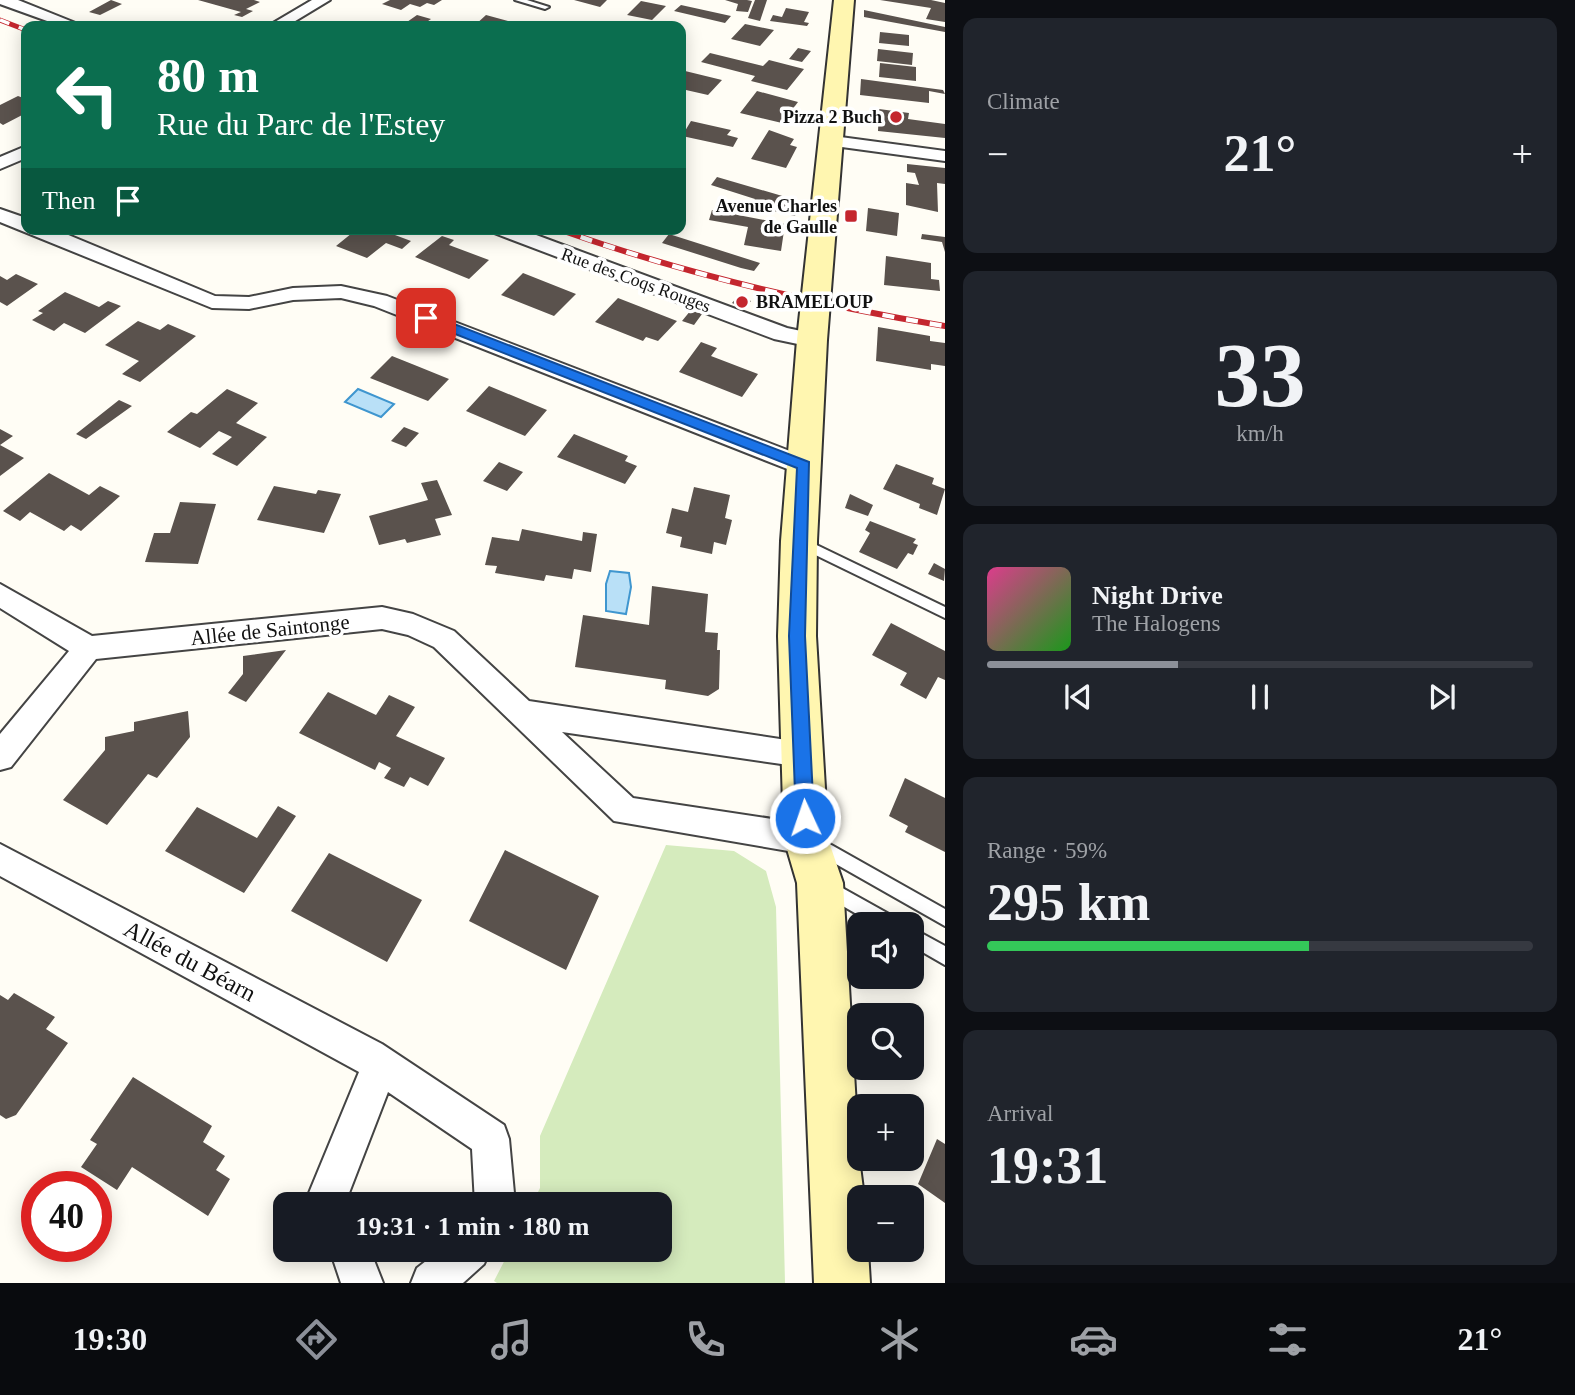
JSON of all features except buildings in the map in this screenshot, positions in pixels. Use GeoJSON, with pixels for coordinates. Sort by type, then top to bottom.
{"type":"FeatureCollection","features":[{"type":"Feature","properties":{"kind":"street"},"geometry":{"type":"LineString","coordinates":[[4,0],[61,21]]}},
{"type":"Feature","properties":{"kind":"street"},"geometry":{"type":"LineString","coordinates":[[285,21],[323,0]]}},
{"type":"Feature","properties":{"kind":"street"},"geometry":{"type":"LineString","coordinates":[[842,1283],[813,861],[802,754],[797,636],[799,541],[812,340],[833,141],[844,0]]}},
{"type":"Feature","properties":{"kind":"street"},"geometry":{"type":"LineString","coordinates":[[833,141],[945,156]]}},
{"type":"Feature","properties":{"kind":"street"},"geometry":{"type":"LineString","coordinates":[[0,164],[21,154]]}},
{"type":"Feature","properties":{"kind":"street"},"geometry":{"type":"LineString","coordinates":[[0,215],[21,223]]}},
{"type":"Feature","properties":{"kind":"street"},"geometry":{"type":"LineString","coordinates":[[50,235],[212,302],[249,303],[293,294],[341,292],[380,301],[804,466]]}},
{"type":"Feature","properties":{"kind":"street","name":"Rue des Coqs Rouges"},"geometry":{"type":"LineString","coordinates":[[517,235],[782,334],[812,340]]}},
{"type":"Feature","properties":{"kind":"street"},"geometry":{"type":"LineString","coordinates":[[0,595],[88,648],[0,757]]}},
{"type":"Feature","properties":{"kind":"street","name":"Allée de Saintonge"},"geometry":{"type":"LineString","coordinates":[[88,648],[382,618],[413,625],[444,639],[625,811],[813,861]]}},
{"type":"Feature","properties":{"kind":"street"},"geometry":{"type":"LineString","coordinates":[[522,713],[802,754]]}},
{"type":"Feature","properties":{"kind":"street","name":"Allée du Béarn"},"geometry":{"type":"LineString","coordinates":[[0,859],[380,1064],[490,1139],[494,1192]]}},
{"type":"Feature","properties":{"kind":"street"},"geometry":{"type":"LineString","coordinates":[[330,1192],[380,1064]]}},
{"type":"Feature","properties":{"kind":"street"},"geometry":{"type":"LineString","coordinates":[[354,1262],[362,1283]]}},
{"type":"Feature","properties":{"kind":"street"},"geometry":{"type":"LineString","coordinates":[[432,1283],[457,1262]]}},
{"type":"Feature","properties":{"kind":"lane"},"geometry":{"type":"LineString","coordinates":[[519,0],[545,7]]}},
{"type":"Feature","properties":{"kind":"lane"},"geometry":{"type":"LineString","coordinates":[[799,541],[945,613]]}},
{"type":"Feature","properties":{"kind":"lane"},"geometry":{"type":"LineString","coordinates":[[813,861],[945,918]]}},
{"type":"Feature","properties":{"kind":"lane"},"geometry":{"type":"LineString","coordinates":[[813,861],[875,912]]}},
{"type":"Feature","properties":{"kind":"lane"},"geometry":{"type":"LineString","coordinates":[[924,943],[945,956]]}},
{"type":"Feature","properties":{"kind":"lane"},"geometry":{"type":"LineString","coordinates":[[466,1283],[469,1262]]}},
{"type":"Feature","properties":{"kind":"green space"},"geometry":{"type":"Polygon","coordinates":[[[666,845],[734,851],[766,871],[776,907],[785,1283],[497,1283],[494,1281],[504,1262],[672,1262],[672,1192],[538,1192],[540,1136],[666,845]]]}},
{"type":"Feature","properties":{"kind":"water"},"geometry":{"type":"Polygon","coordinates":[[[358,389],[394,404],[381,417],[345,402],[358,389]]]}},
{"type":"Feature","properties":{"kind":"water"},"geometry":{"type":"Polygon","coordinates":[[[610,571],[629,573],[631,587],[626,614],[606,611],[606,584],[610,571]]]}},
{"type":"Feature","properties":{"kind":"railway"},"geometry":{"type":"LineString","coordinates":[[0,20],[21,28]]}},
{"type":"Feature","properties":{"kind":"railway"},"geometry":{"type":"LineString","coordinates":[[576,235],[653,260],[749,286],[945,326]]}},
{"type":"Feature","properties":{"kind":"place","name":"Pizza 2 Buch"},"geometry":{"type":"Point","coordinates":[896,117]}},
{"type":"Feature","properties":{"kind":"place","name":"Avenue Charles de Gaulle"},"geometry":{"type":"Point","coordinates":[851,216]}},
{"type":"Feature","properties":{"kind":"place","name":"BRAMELOUP"},"geometry":{"type":"Point","coordinates":[742,302]}},
{"type":"Feature","properties":{"kind":"route"},"geometry":{"type":"LineString","coordinates":[[426,318],[804,466],[797,636],[805,818]]}}]}
